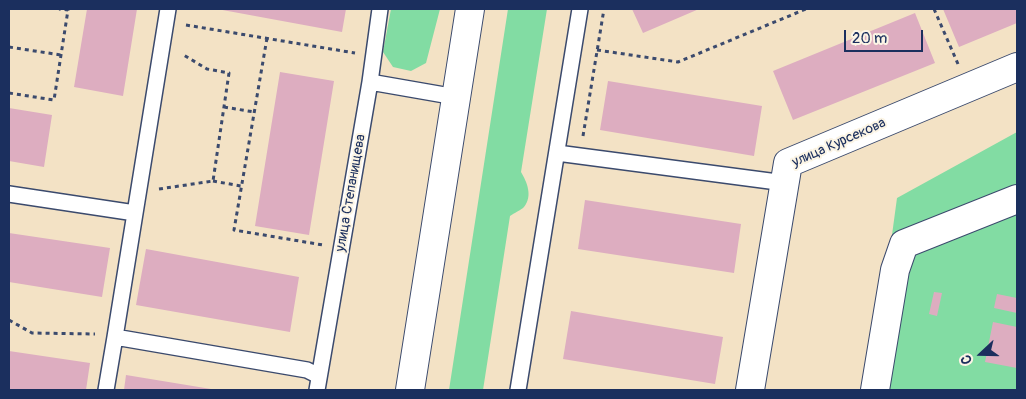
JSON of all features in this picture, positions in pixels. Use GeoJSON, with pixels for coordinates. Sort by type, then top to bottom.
{"type":"FeatureCollection","features":[{"type":"Feature","properties":{"kind":"street"},"geometry":{"type":"LineString","coordinates":[[410,390],[470,9]]}},
{"type":"Feature","properties":{"kind":"street","name":"улица Курсекова"},"geometry":{"type":"LineString","coordinates":[[750,390],[788,163],[1017,67]]}},
{"type":"Feature","properties":{"kind":"street"},"geometry":{"type":"LineString","coordinates":[[876,390],[895,270],[904,244],[1017,199]]}},
{"type":"Feature","properties":{"kind":"lane","name":"улица Степанищева"},"geometry":{"type":"LineString","coordinates":[[318,383],[370,82],[380,9]]}},
{"type":"Feature","properties":{"kind":"lane"},"geometry":{"type":"LineString","coordinates":[[522,390],[556,152],[580,9]]}},
{"type":"Feature","properties":{"kind":"lane"},"geometry":{"type":"LineString","coordinates":[[106,390],[166,15]]}},
{"type":"Feature","properties":{"kind":"lane"},"geometry":{"type":"LineString","coordinates":[[370,82],[456,97]]}},
{"type":"Feature","properties":{"kind":"lane"},"geometry":{"type":"LineString","coordinates":[[556,152],[785,183]]}},
{"type":"Feature","properties":{"kind":"lane"},"geometry":{"type":"LineString","coordinates":[[9,194],[135,213]]}},
{"type":"Feature","properties":{"kind":"lane"},"geometry":{"type":"LineString","coordinates":[[115,335],[307,370],[318,383]]}},
{"type":"Feature","properties":{"kind":"path"},"geometry":{"type":"LineString","coordinates":[[9,93],[54,100],[68,10],[59,9]]}},
{"type":"Feature","properties":{"kind":"path"},"geometry":{"type":"LineString","coordinates":[[597,50],[678,62],[806,9]]}},
{"type":"Feature","properties":{"kind":"path"},"geometry":{"type":"LineString","coordinates":[[934,9],[969,88]]}},
{"type":"Feature","properties":{"kind":"path"},"geometry":{"type":"LineString","coordinates":[[166,15],[266,38],[374,56]]}},
{"type":"Feature","properties":{"kind":"path"},"geometry":{"type":"LineString","coordinates":[[266,38],[234,230],[342,248]]}},
{"type":"Feature","properties":{"kind":"path"},"geometry":{"type":"LineString","coordinates":[[162,42],[207,69],[229,73],[213,181]]}},
{"type":"Feature","properties":{"kind":"path"},"geometry":{"type":"LineString","coordinates":[[9,48],[61,55]]}},
{"type":"Feature","properties":{"kind":"path"},"geometry":{"type":"LineString","coordinates":[[224,107],[254,112]]}},
{"type":"Feature","properties":{"kind":"path"},"geometry":{"type":"LineString","coordinates":[[138,192],[213,181],[241,186]]}},
{"type":"Feature","properties":{"kind":"path"},"geometry":{"type":"LineString","coordinates":[[9,320],[32,333],[115,335]]}},
{"type":"Feature","properties":{"kind":"green space"},"geometry":{"type":"Polygon","coordinates":[[[391,9],[440,9],[426,63],[411,71],[393,67],[383,52],[391,9]]]}},
{"type":"Feature","properties":{"kind":"green space"},"geometry":{"type":"Polygon","coordinates":[[[508,9],[547,9],[521,172],[529,194],[524,207],[510,216],[483,390],[449,390],[508,9]]]}},
{"type":"Feature","properties":{"kind":"green space"},"geometry":{"type":"Polygon","coordinates":[[[1017,132],[1017,390],[871,390],[897,198],[1017,132]]]}},
{"type":"Feature","properties":{"kind":"building"},"geometry":{"type":"Polygon","coordinates":[[[87,9],[137,9],[123,96],[74,87],[87,9]]]}},
{"type":"Feature","properties":{"kind":"building"},"geometry":{"type":"Polygon","coordinates":[[[217,9],[346,9],[342,32],[217,9]]]}},
{"type":"Feature","properties":{"kind":"building"},"geometry":{"type":"Polygon","coordinates":[[[632,9],[699,9],[643,33],[632,9]]]}},
{"type":"Feature","properties":{"kind":"building"},"geometry":{"type":"Polygon","coordinates":[[[943,9],[1017,9],[1017,23],[959,47],[943,9]]]}},
{"type":"Feature","properties":{"kind":"building"},"geometry":{"type":"Polygon","coordinates":[[[915,13],[935,63],[793,120],[773,71],[915,13]]]}},
{"type":"Feature","properties":{"kind":"building"},"geometry":{"type":"Polygon","coordinates":[[[280,72],[334,81],[309,235],[255,226],[280,72]]]}},
{"type":"Feature","properties":{"kind":"building"},"geometry":{"type":"Polygon","coordinates":[[[608,81],[762,106],[754,156],[600,130],[608,81]]]}},
{"type":"Feature","properties":{"kind":"building"},"geometry":{"type":"Polygon","coordinates":[[[9,108],[52,115],[44,167],[9,161],[9,108]]]}},
{"type":"Feature","properties":{"kind":"building"},"geometry":{"type":"Polygon","coordinates":[[[585,200],[741,224],[734,273],[578,249],[585,200]]]}},
{"type":"Feature","properties":{"kind":"building"},"geometry":{"type":"Polygon","coordinates":[[[9,233],[110,248],[102,297],[9,282],[9,233]]]}},
{"type":"Feature","properties":{"kind":"building"},"geometry":{"type":"Polygon","coordinates":[[[146,249],[299,277],[290,332],[136,305],[146,249]]]}},
{"type":"Feature","properties":{"kind":"building"},"geometry":{"type":"Polygon","coordinates":[[[934,292],[942,293],[937,316],[929,314],[934,292]]]}},
{"type":"Feature","properties":{"kind":"building"},"geometry":{"type":"Polygon","coordinates":[[[997,294],[1017,298],[1017,313],[994,308],[997,294]]]}},
{"type":"Feature","properties":{"kind":"building"},"geometry":{"type":"Polygon","coordinates":[[[571,311],[723,337],[715,384],[563,359],[571,311]]]}},
{"type":"Feature","properties":{"kind":"building"},"geometry":{"type":"Polygon","coordinates":[[[993,322],[1017,327],[1017,368],[985,362],[993,322]]]}},
{"type":"Feature","properties":{"kind":"building"},"geometry":{"type":"Polygon","coordinates":[[[9,351],[90,363],[86,390],[9,390],[9,351]]]}},
{"type":"Feature","properties":{"kind":"building"},"geometry":{"type":"Polygon","coordinates":[[[126,375],[211,389],[211,390],[124,390],[126,375]]]}}]}
